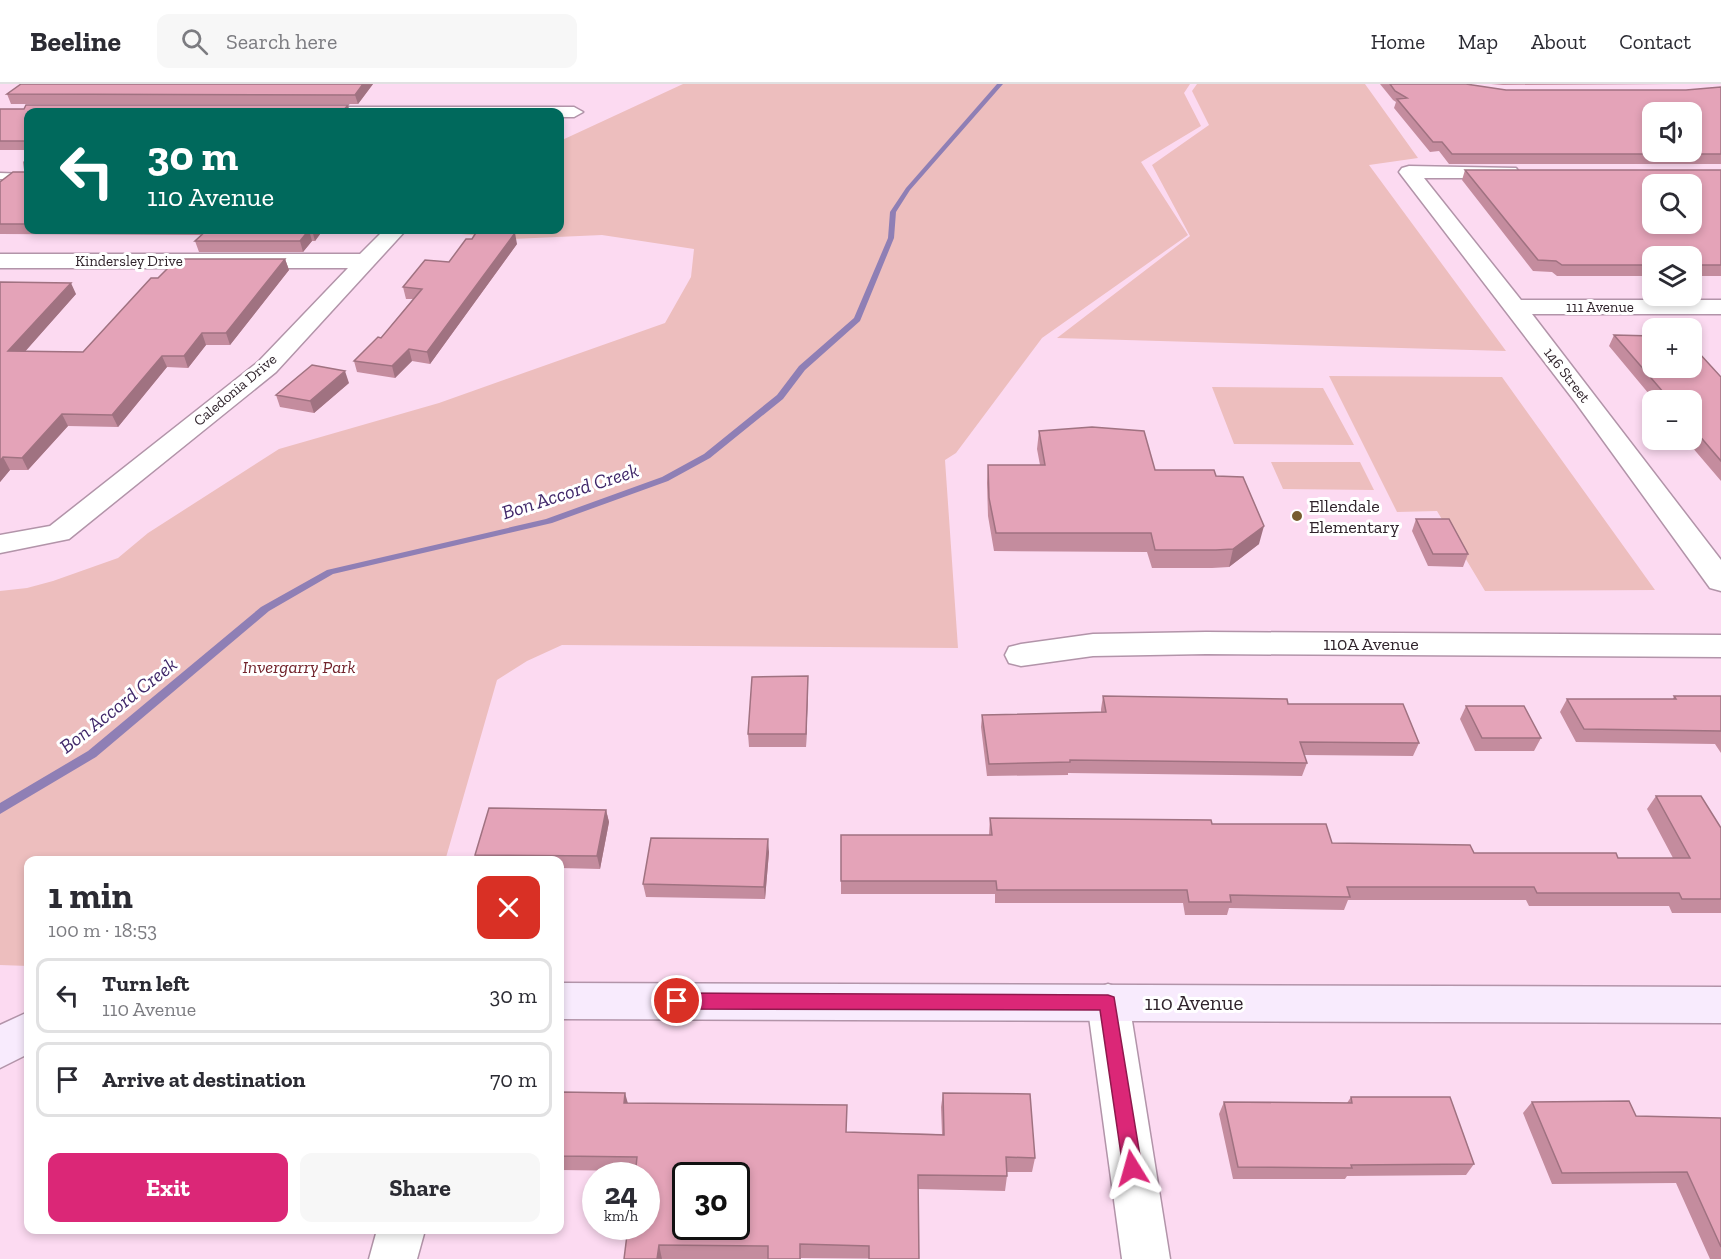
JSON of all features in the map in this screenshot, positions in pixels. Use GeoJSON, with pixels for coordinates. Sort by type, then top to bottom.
{"type":"FeatureCollection","features":[{"type":"Feature","properties":{"kind":"street","name":"146 Street"},"geometry":{"type":"LineString","coordinates":[[1533,172],[1409,172],[1721,580]]}},
{"type":"Feature","properties":{"kind":"street","name":"Caledonia Drive"},"geometry":{"type":"LineString","coordinates":[[0,544],[59,533],[267,367],[391,234]]}},
{"type":"Feature","properties":{"kind":"street","name":"Kindersley Drive"},"geometry":{"type":"LineString","coordinates":[[0,261],[365,261]]}},
{"type":"Feature","properties":{"kind":"street","name":"111 Avenue"},"geometry":{"type":"LineString","coordinates":[[1514,307],[1721,307]]}},
{"type":"Feature","properties":{"kind":"street","name":"110A Avenue"},"geometry":{"type":"LineString","coordinates":[[1021,655],[1093,645],[1206,643],[1721,646]]}},
{"type":"Feature","properties":{"kind":"street","name":"110 Avenue"},"geometry":{"type":"LineString","coordinates":[[564,1000],[1721,1005]]}},
{"type":"Feature","properties":{"kind":"street"},"geometry":{"type":"LineString","coordinates":[[1108,1002],[1146,1259]]}},
{"type":"Feature","properties":{"kind":"street"},"geometry":{"type":"LineString","coordinates":[[0,1048],[24,1033]]}},
{"type":"Feature","properties":{"kind":"street"},"geometry":{"type":"LineString","coordinates":[[393,1259],[400,1234]]}},
{"type":"Feature","properties":{"kind":"lane"},"geometry":{"type":"LineString","coordinates":[[0,176],[24,177]]}},
{"type":"Feature","properties":{"kind":"green space","name":"Invergarry Park"},"geometry":{"type":"Polygon","coordinates":[[[683,84],[1190,84],[1184,93],[1201,126],[1141,162],[1188,235],[1042,338],[956,453],[945,460],[958,648],[562,645],[527,661],[497,680],[446,856],[24,856],[24,966],[0,965],[0,591],[27,588],[53,581],[118,558],[148,533],[279,449],[439,403],[665,323],[691,277],[694,249],[602,235],[512,239],[461,234],[564,234],[564,139],[683,84]]]}},
{"type":"Feature","properties":{"kind":"green space"},"geometry":{"type":"Polygon","coordinates":[[[1197,84],[1365,84],[1418,158],[1369,165],[1506,351],[1057,338],[1190,236],[1152,165],[1209,125],[1192,91],[1197,84]]]}},
{"type":"Feature","properties":{"kind":"green space"},"geometry":{"type":"Polygon","coordinates":[[[1329,376],[1502,377],[1655,590],[1485,591],[1437,511],[1397,512],[1329,376]]]}},
{"type":"Feature","properties":{"kind":"green space"},"geometry":{"type":"Polygon","coordinates":[[[1212,387],[1323,388],[1354,445],[1234,444],[1212,387]]]}},
{"type":"Feature","properties":{"kind":"green space"},"geometry":{"type":"Polygon","coordinates":[[[1271,462],[1360,462],[1374,490],[1283,489],[1271,462]]]}},
{"type":"Feature","properties":{"kind":"building"},"geometry":{"type":"Polygon","coordinates":[[[21,84],[363,84],[355,95],[7,94],[21,84]]]}},
{"type":"Feature","properties":{"kind":"building"},"geometry":{"type":"Polygon","coordinates":[[[1390,84],[1466,84],[1506,90],[1686,90],[1721,87],[1721,154],[1702,154],[1702,102],[1642,102],[1642,154],[1452,154],[1442,142],[1433,142],[1397,99],[1407,98],[1395,91],[1390,84]]]}},
{"type":"Feature","properties":{"kind":"building"},"geometry":{"type":"Polygon","coordinates":[[[26,105],[348,105],[345,108],[24,108],[26,105]]]}},
{"type":"Feature","properties":{"kind":"building"},"geometry":{"type":"Polygon","coordinates":[[[0,109],[24,109],[24,141],[0,141],[0,109]]]}},
{"type":"Feature","properties":{"kind":"building"},"geometry":{"type":"Polygon","coordinates":[[[1465,170],[1721,170],[1721,265],[1702,265],[1702,246],[1642,246],[1642,265],[1562,265],[1556,261],[1538,260],[1465,170]]]}},
{"type":"Feature","properties":{"kind":"building"},"geometry":{"type":"Polygon","coordinates":[[[13,172],[24,172],[24,224],[0,224],[0,182],[13,172]]]}},
{"type":"Feature","properties":{"kind":"building"},"geometry":{"type":"Polygon","coordinates":[[[203,234],[306,234],[300,241],[195,241],[203,234]]]}},
{"type":"Feature","properties":{"kind":"building"},"geometry":{"type":"Polygon","coordinates":[[[475,234],[514,234],[427,352],[409,349],[392,366],[354,361],[378,337],[381,338],[422,289],[403,287],[425,260],[449,262],[466,239],[472,239],[475,234]]]}},
{"type":"Feature","properties":{"kind":"building"},"geometry":{"type":"Polygon","coordinates":[[[177,259],[285,259],[226,333],[202,333],[184,356],[162,356],[112,415],[62,414],[22,458],[3,457],[0,461],[0,282],[71,283],[8,351],[83,352],[151,278],[158,278],[177,259]]]}},
{"type":"Feature","properties":{"kind":"building"},"geometry":{"type":"Polygon","coordinates":[[[1614,335],[1642,336],[1642,368],[1614,335]]]}},
{"type":"Feature","properties":{"kind":"building"},"geometry":{"type":"Polygon","coordinates":[[[1702,356],[1721,377],[1721,461],[1702,439],[1702,390],[1661,390],[1651,378],[1702,378],[1702,356]]]}},
{"type":"Feature","properties":{"kind":"building"},"geometry":{"type":"Polygon","coordinates":[[[312,365],[345,371],[310,401],[276,395],[312,365]]]}},
{"type":"Feature","properties":{"kind":"building","name":"Ellendale Elementary"},"geometry":{"type":"Polygon","coordinates":[[[1092,427],[1144,431],[1155,470],[1214,470],[1216,476],[1243,477],[1264,526],[1233,549],[1216,550],[1155,550],[1151,533],[996,533],[989,498],[988,465],[1045,465],[1039,431],[1092,427]]]}},
{"type":"Feature","properties":{"kind":"building"},"geometry":{"type":"Polygon","coordinates":[[[1416,519],[1449,519],[1468,554],[1433,554],[1416,519]]]}},
{"type":"Feature","properties":{"kind":"building"},"geometry":{"type":"Polygon","coordinates":[[[808,676],[806,734],[748,734],[752,677],[808,676]]]}},
{"type":"Feature","properties":{"kind":"building"},"geometry":{"type":"Polygon","coordinates":[[[1103,696],[1287,699],[1288,704],[1403,704],[1419,743],[1300,742],[1307,763],[1070,760],[1070,762],[989,764],[982,715],[1106,712],[1103,696]]]}},
{"type":"Feature","properties":{"kind":"building"},"geometry":{"type":"Polygon","coordinates":[[[1674,696],[1721,696],[1721,731],[1584,729],[1567,699],[1676,699],[1674,696]]]}},
{"type":"Feature","properties":{"kind":"building"},"geometry":{"type":"Polygon","coordinates":[[[1466,706],[1524,706],[1541,738],[1482,738],[1466,706]]]}},
{"type":"Feature","properties":{"kind":"building"},"geometry":{"type":"Polygon","coordinates":[[[1656,796],[1701,796],[1721,828],[1721,899],[1682,899],[1679,893],[1537,893],[1534,887],[1347,887],[1350,897],[1230,895],[1231,902],[1189,902],[1187,890],[997,890],[996,881],[841,881],[841,835],[992,835],[990,818],[1211,820],[1212,824],[1326,824],[1332,843],[1470,845],[1474,853],[1616,853],[1618,858],[1690,858],[1656,796]]]}},
{"type":"Feature","properties":{"kind":"building"},"geometry":{"type":"Polygon","coordinates":[[[489,808],[606,810],[597,856],[475,855],[489,808]]]}},
{"type":"Feature","properties":{"kind":"building"},"geometry":{"type":"Polygon","coordinates":[[[651,838],[768,839],[764,887],[643,884],[651,838]]]}},
{"type":"Feature","properties":{"kind":"building"},"geometry":{"type":"Polygon","coordinates":[[[564,1092],[625,1093],[624,1103],[847,1105],[846,1132],[944,1135],[943,1093],[1030,1094],[1035,1158],[1006,1157],[1007,1176],[918,1175],[919,1259],[869,1259],[869,1246],[800,1244],[800,1259],[768,1259],[768,1246],[659,1245],[657,1259],[624,1259],[626,1240],[660,1240],[660,1162],[636,1162],[637,1157],[564,1156],[564,1092]]]}},
{"type":"Feature","properties":{"kind":"building"},"geometry":{"type":"Polygon","coordinates":[[[1351,1097],[1450,1097],[1474,1164],[1351,1165],[1352,1168],[1238,1167],[1224,1102],[1352,1103],[1351,1097]]]}},
{"type":"Feature","properties":{"kind":"building"},"geometry":{"type":"Polygon","coordinates":[[[1629,1101],[1636,1116],[1721,1118],[1721,1247],[1687,1172],[1562,1173],[1532,1102],[1629,1101]]]}},
{"type":"Feature","properties":{"kind":"waterway","name":"Bon Accord Creek"},"geometry":{"type":"LineString","coordinates":[[0,809],[92,754],[265,609],[330,572],[549,521],[665,479],[707,456],[780,397],[802,368],[857,319],[891,238],[893,212],[908,189],[1000,84]]}},
{"type":"Feature","properties":{"kind":"place","name":"Ellendale Elementary"},"geometry":{"type":"Point","coordinates":[1297,516]}},
{"type":"Feature","properties":{"kind":"route"},"geometry":{"type":"LineString","coordinates":[[677,1001],[1108,1002],[1132,1168]]}}]}
